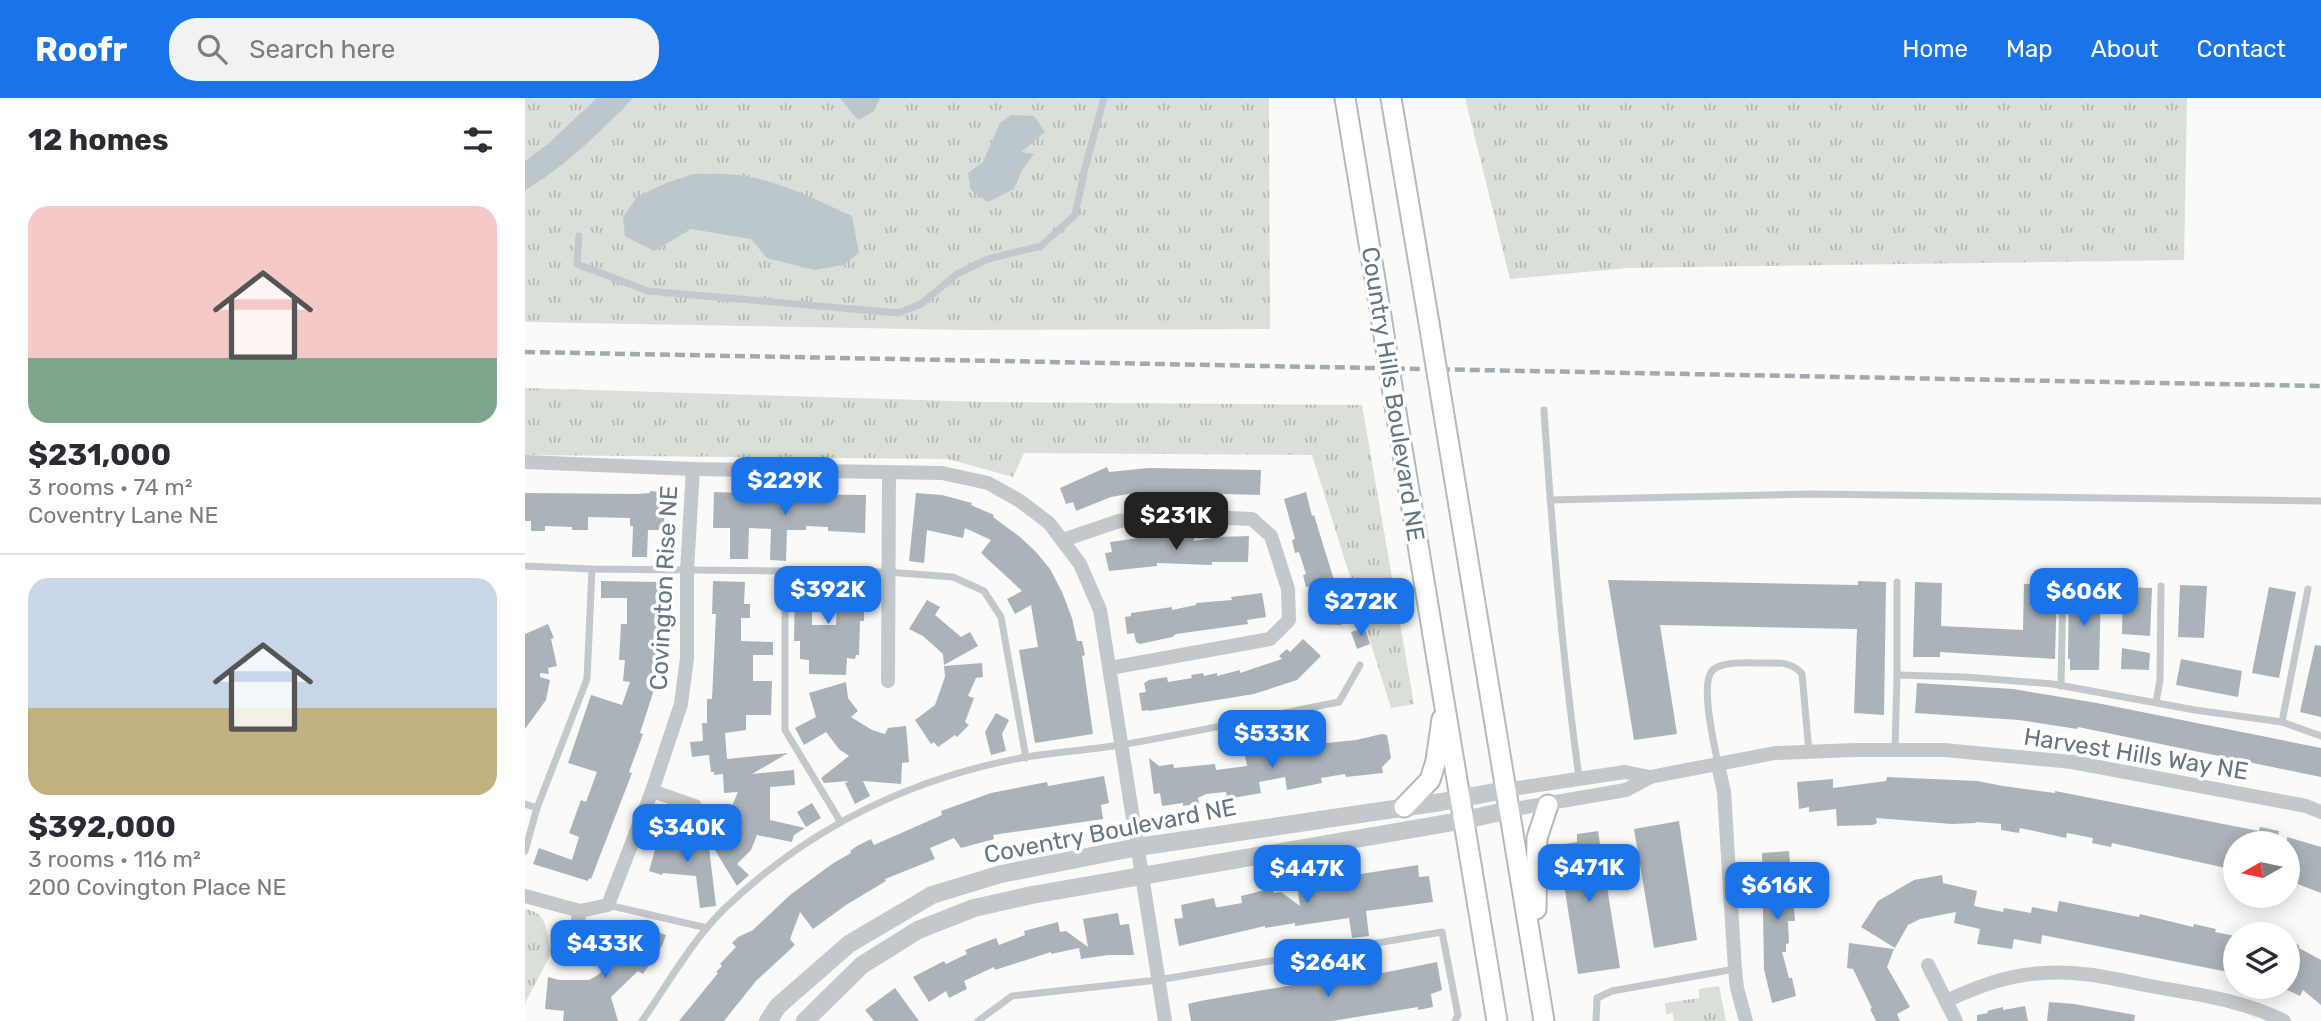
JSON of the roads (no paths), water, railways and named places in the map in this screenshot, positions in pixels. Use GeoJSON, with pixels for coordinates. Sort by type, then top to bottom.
{"type":"FeatureCollection","features":[{"type":"Feature","properties":{"kind":"main road","name":"Country Hills Boulevard NE"},"geometry":{"type":"LineString","coordinates":[[1345,98],[1497,1021]]}},
{"type":"Feature","properties":{"kind":"main road","name":"Country Hills Boulevard NE"},"geometry":{"type":"LineString","coordinates":[[1391,98],[1544,1021]]}},
{"type":"Feature","properties":{"kind":"main road"},"geometry":{"type":"LineString","coordinates":[[1404,807],[1430,780],[1436,761],[1445,701]]}},
{"type":"Feature","properties":{"kind":"main road"},"geometry":{"type":"LineString","coordinates":[[1537,976],[1537,838],[1548,805]]}},
{"type":"Feature","properties":{"kind":"street"},"geometry":{"type":"LineString","coordinates":[[525,462],[693,469],[942,473],[988,483],[1020,501],[1049,523],[1080,564],[1100,610],[1165,1021]]}},
{"type":"Feature","properties":{"kind":"street","name":"Covington Rise NE"},"geometry":{"type":"LineString","coordinates":[[608,905],[652,791],[681,704],[687,658],[687,570],[693,469]]}},
{"type":"Feature","properties":{"kind":"street"},"geometry":{"type":"LineString","coordinates":[[888,681],[889,472]]}},
{"type":"Feature","properties":{"kind":"street"},"geometry":{"type":"LineString","coordinates":[[1063,540],[1119,521],[1183,516],[1252,519],[1271,536],[1288,589],[1289,620],[1270,639],[1110,668]]}},
{"type":"Feature","properties":{"kind":"street","name":"Harvest Hills Way NE"},"geometry":{"type":"LineString","coordinates":[[1509,810],[1626,790],[1650,777],[1775,753],[1944,750],[2072,762],[2306,806],[2321,812]]}},
{"type":"Feature","properties":{"kind":"street"},"geometry":{"type":"LineString","coordinates":[[1719,765],[1724,792],[1735,970],[1746,1021]]}},
{"type":"Feature","properties":{"kind":"street","name":"Harvest Hills Way NE"},"geometry":{"type":"LineString","coordinates":[[1505,790],[1625,772],[1650,777]]}},
{"type":"Feature","properties":{"kind":"street","name":"Coventry Boulevard NE"},"geometry":{"type":"LineString","coordinates":[[768,1021],[778,1006],[849,944],[932,895],[1001,874],[1138,847],[1461,799],[1505,790]]}},
{"type":"Feature","properties":{"kind":"street"},"geometry":{"type":"LineString","coordinates":[[652,791],[695,806]]}},
{"type":"Feature","properties":{"kind":"street","name":"Coventry Boulevard NE"},"geometry":{"type":"LineString","coordinates":[[804,1021],[862,965],[918,930],[974,908],[1141,875],[1465,820],[1509,810]]}},
{"type":"Feature","properties":{"kind":"street"},"geometry":{"type":"LineString","coordinates":[[525,896],[580,911],[608,905]]}},
{"type":"Feature","properties":{"kind":"street"},"geometry":{"type":"LineString","coordinates":[[572,945],[580,911]]}},
{"type":"Feature","properties":{"kind":"street"},"geometry":{"type":"LineString","coordinates":[[1928,965],[1955,1021]]}},
{"type":"Feature","properties":{"kind":"street"},"geometry":{"type":"LineString","coordinates":[[1946,1000],[1992,981],[2043,973],[2086,974],[2247,1006],[2284,1021]]}},
{"type":"Feature","properties":{"kind":"lane"},"geometry":{"type":"LineString","coordinates":[[579,236],[577,264],[648,291],[898,313],[921,304],[957,274],[988,259],[1041,246],[1075,215],[1104,98]]}},
{"type":"Feature","properties":{"kind":"lane"},"geometry":{"type":"LineString","coordinates":[[1544,410],[1570,715],[1579,778]]}},
{"type":"Feature","properties":{"kind":"lane"},"geometry":{"type":"LineString","coordinates":[[1550,500],[1811,494],[2321,501]]}},
{"type":"Feature","properties":{"kind":"lane"},"geometry":{"type":"LineString","coordinates":[[525,566],[887,572],[953,577],[984,591],[1001,617],[1026,758]]}},
{"type":"Feature","properties":{"kind":"lane"},"geometry":{"type":"LineString","coordinates":[[525,851],[537,808],[587,679],[591,569]]}},
{"type":"Feature","properties":{"kind":"lane"},"geometry":{"type":"LineString","coordinates":[[785,570],[785,730],[840,821]]}},
{"type":"Feature","properties":{"kind":"lane"},"geometry":{"type":"LineString","coordinates":[[1895,750],[1898,675],[1897,582]]}},
{"type":"Feature","properties":{"kind":"lane"},"geometry":{"type":"LineString","coordinates":[[2061,686],[2063,584]]}},
{"type":"Feature","properties":{"kind":"lane"},"geometry":{"type":"LineString","coordinates":[[2156,702],[2160,680],[2161,586]]}},
{"type":"Feature","properties":{"kind":"lane"},"geometry":{"type":"LineString","coordinates":[[2282,722],[2308,589]]}},
{"type":"Feature","properties":{"kind":"lane"},"geometry":{"type":"LineString","coordinates":[[1719,765],[1706,690],[1708,674],[1714,668],[1724,665],[1777,663],[1796,667],[1802,674],[1809,752]]}},
{"type":"Feature","properties":{"kind":"lane"},"geometry":{"type":"LineString","coordinates":[[642,1021],[707,928],[723,910],[790,854],[840,821],[899,792],[958,773],[1026,758],[1121,745],[1339,702],[1360,665]]}},
{"type":"Feature","properties":{"kind":"lane"},"geometry":{"type":"LineString","coordinates":[[1898,675],[1965,677],[2061,686],[2282,722],[2321,736]]}},
{"type":"Feature","properties":{"kind":"lane"},"geometry":{"type":"LineString","coordinates":[[525,804],[537,808]]}},
{"type":"Feature","properties":{"kind":"lane"},"geometry":{"type":"LineString","coordinates":[[608,905],[707,928]]}},
{"type":"Feature","properties":{"kind":"lane"},"geometry":{"type":"LineString","coordinates":[[978,1021],[1012,996],[1158,980],[1442,932],[1458,1015],[1455,1021]]}},
{"type":"Feature","properties":{"kind":"lane"},"geometry":{"type":"LineString","coordinates":[[1596,1021],[1597,998],[1612,990],[1735,970]]}},
{"type":"Feature","properties":{"kind":"railway"},"geometry":{"type":"LineString","coordinates":[[525,352],[2321,386]]}}]}
